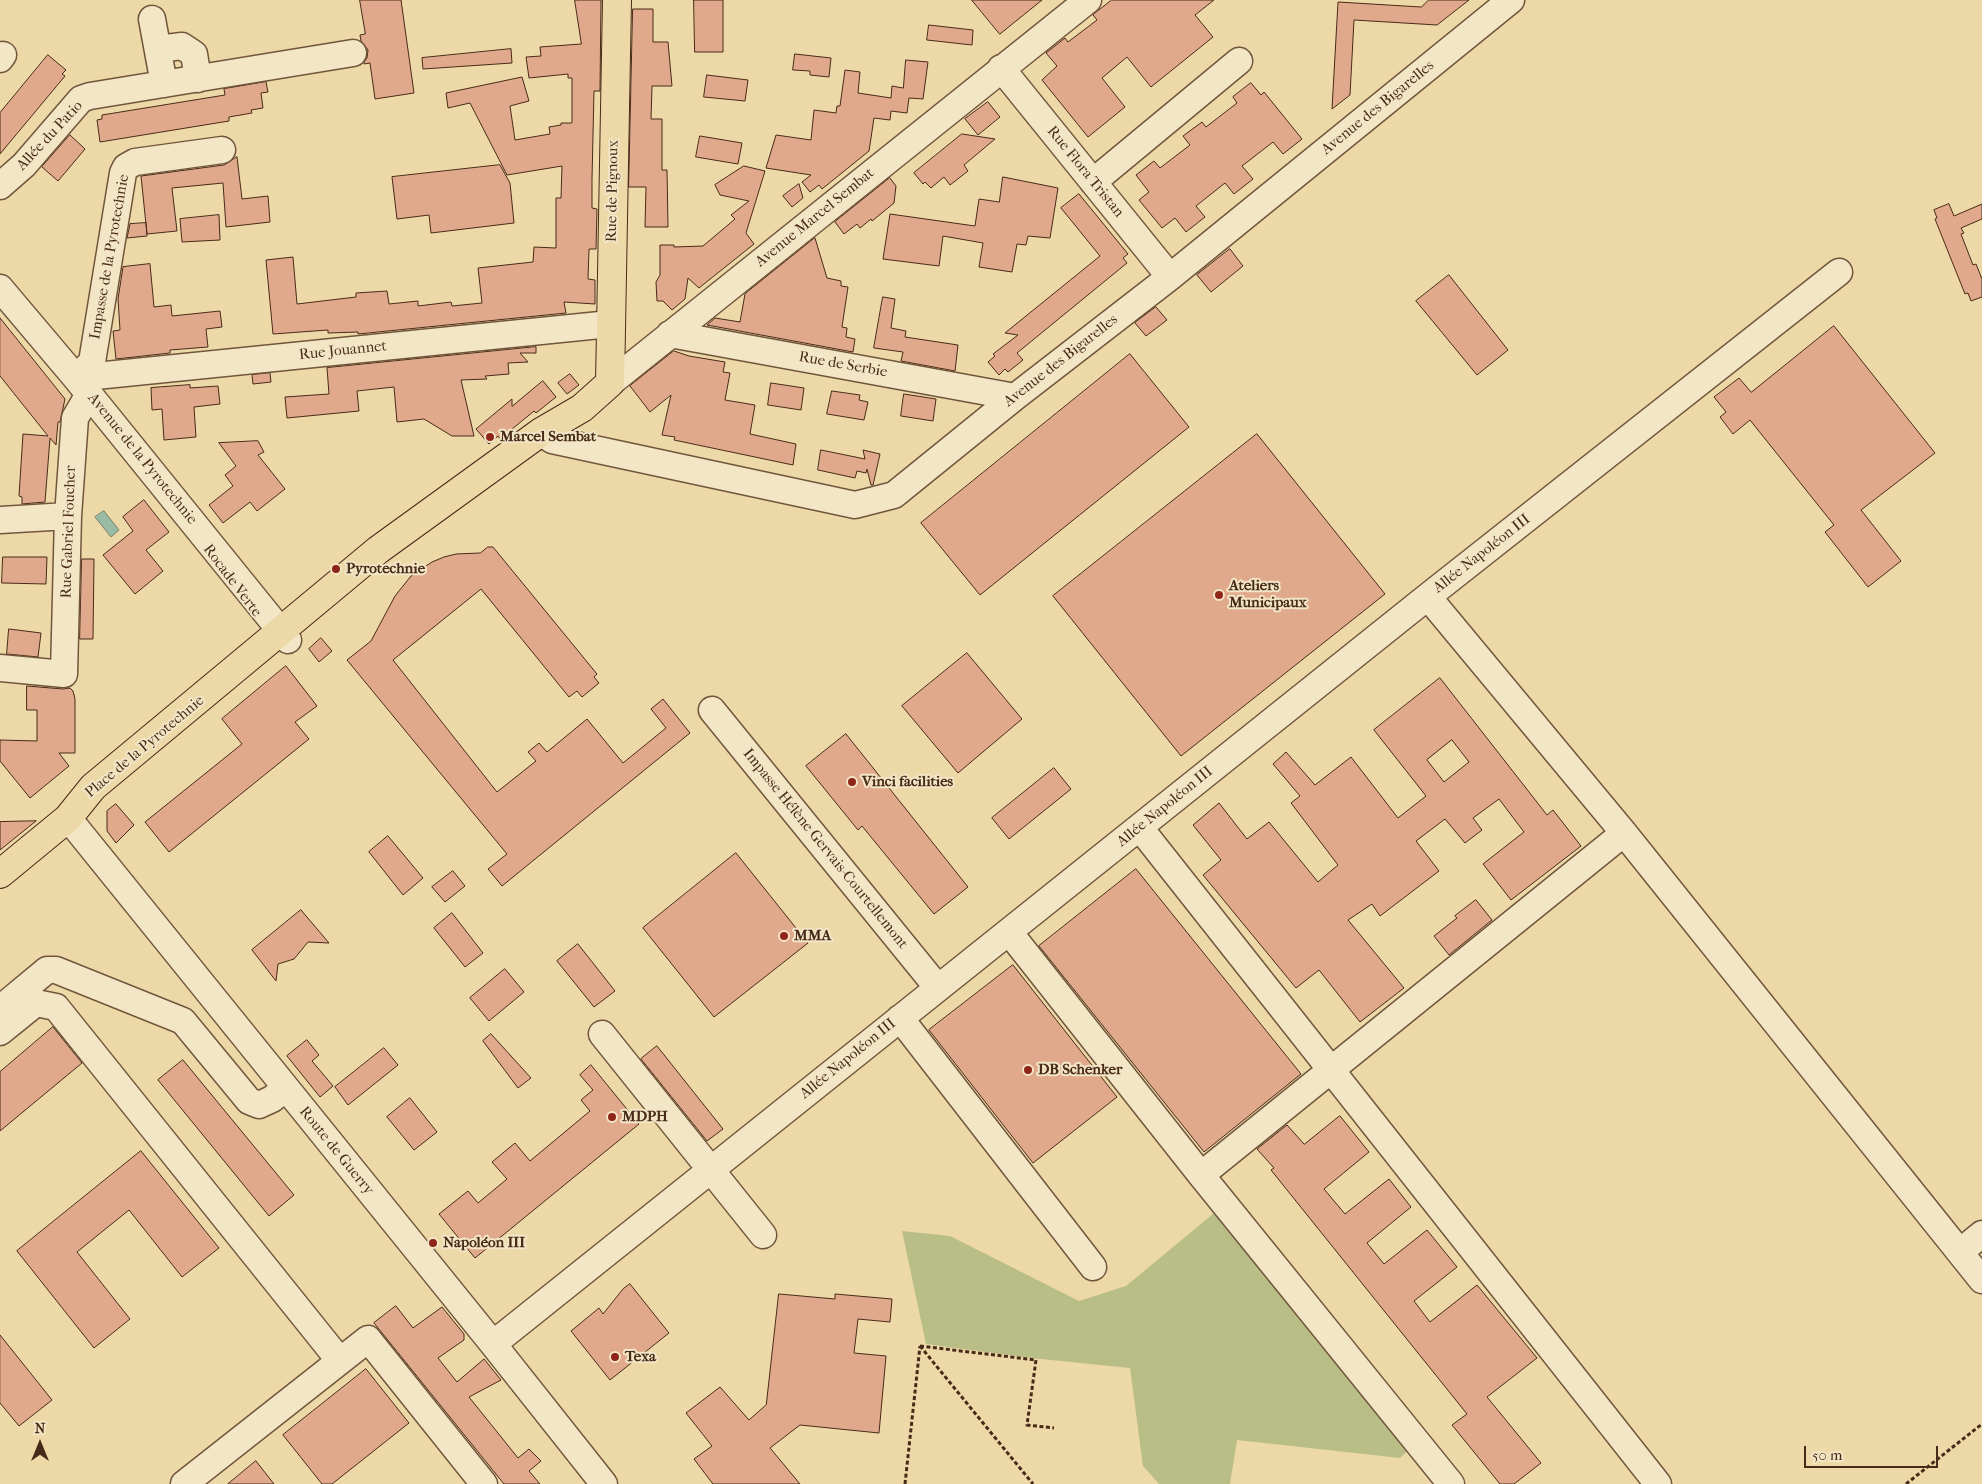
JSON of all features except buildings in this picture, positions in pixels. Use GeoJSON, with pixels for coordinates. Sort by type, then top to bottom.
{"type":"FeatureCollection","features":[{"type":"Feature","properties":{"kind":"main road","name":"Rue de Pignoux"},"geometry":{"type":"LineString","coordinates":[[610,383],[617,0]]}},
{"type":"Feature","properties":{"kind":"main road","name":"Avenue Marcel Sembat"},"geometry":{"type":"LineString","coordinates":[[546,436],[610,383]]}},
{"type":"Feature","properties":{"kind":"main road","name":"Place de la Pyrotechnie"},"geometry":{"type":"LineString","coordinates":[[0,874],[68,818],[94,787],[284,636],[378,550],[546,436]]}},
{"type":"Feature","properties":{"kind":"street","name":"Avenue Marcel Sembat"},"geometry":{"type":"LineString","coordinates":[[610,383],[1000,68],[1088,0]]}},
{"type":"Feature","properties":{"kind":"street","name":"Avenue des Bigarelles"},"geometry":{"type":"LineString","coordinates":[[546,436],[855,505],[894,495],[1015,397],[1170,276],[1511,0]]}},
{"type":"Feature","properties":{"kind":"street"},"geometry":{"type":"LineString","coordinates":[[152,19],[164,84]]}},
{"type":"Feature","properties":{"kind":"street"},"geometry":{"type":"LineString","coordinates":[[158,49],[182,46],[194,54],[198,79]]}},
{"type":"Feature","properties":{"kind":"street","name":"Allée du Patio"},"geometry":{"type":"LineString","coordinates":[[0,186],[24,165],[81,99],[353,54]]}},
{"type":"Feature","properties":{"kind":"street"},"geometry":{"type":"LineString","coordinates":[[1093,182],[1239,61]]}},
{"type":"Feature","properties":{"kind":"street","name":"Rue Flora Tristan"},"geometry":{"type":"LineString","coordinates":[[1000,68],[1170,276]]}},
{"type":"Feature","properties":{"kind":"street","name":"Impasse de la Pyrotechnie"},"geometry":{"type":"LineString","coordinates":[[82,386],[92,362],[123,173],[126,167],[135,162],[222,150]]}},
{"type":"Feature","properties":{"kind":"street","name":"Allée Napoléon III"},"geometry":{"type":"LineString","coordinates":[[493,1344],[1428,597],[1839,272]]}},
{"type":"Feature","properties":{"kind":"street","name":"Avenue de la Pyrotechnie"},"geometry":{"type":"LineString","coordinates":[[0,288],[82,386],[284,636]]}},
{"type":"Feature","properties":{"kind":"street","name":"Rue Jouannet"},"geometry":{"type":"LineString","coordinates":[[82,386],[610,324]]}},
{"type":"Feature","properties":{"kind":"street","name":"Rue de Serbie"},"geometry":{"type":"LineString","coordinates":[[670,334],[1015,397]]}},
{"type":"Feature","properties":{"kind":"street","name":"Rue Gabriel Foucher"},"geometry":{"type":"LineString","coordinates":[[0,668],[64,674],[68,516],[75,418],[82,386]]}},
{"type":"Feature","properties":{"kind":"street"},"geometry":{"type":"LineString","coordinates":[[0,520],[68,516]]}},
{"type":"Feature","properties":{"kind":"street"},"geometry":{"type":"LineString","coordinates":[[1428,597],[1624,833],[1982,1280]]}},
{"type":"Feature","properties":{"kind":"street","name":"Impasse Hélène Gervais-Courtellemont"},"geometry":{"type":"LineString","coordinates":[[712,710],[938,988]]}},
{"type":"Feature","properties":{"kind":"street","name":"Route de Guerry"},"geometry":{"type":"LineString","coordinates":[[68,818],[604,1484]]}},
{"type":"Feature","properties":{"kind":"street"},"geometry":{"type":"LineString","coordinates":[[1140,828],[1658,1484]]}},
{"type":"Feature","properties":{"kind":"street"},"geometry":{"type":"LineString","coordinates":[[1201,1175],[1624,833]]}},
{"type":"Feature","properties":{"kind":"street"},"geometry":{"type":"LineString","coordinates":[[1010,932],[1201,1175],[1451,1484]]}},
{"type":"Feature","properties":{"kind":"street"},"geometry":{"type":"LineString","coordinates":[[0,1009],[47,970],[56,970],[182,1021],[249,1101],[259,1105],[272,1099],[286,1088]]}},
{"type":"Feature","properties":{"kind":"street"},"geometry":{"type":"LineString","coordinates":[[0,1032],[36,1003],[56,1007],[340,1361]]}},
{"type":"Feature","properties":{"kind":"street"},"geometry":{"type":"LineString","coordinates":[[900,1018],[1094,1267]]}},
{"type":"Feature","properties":{"kind":"street"},"geometry":{"type":"LineString","coordinates":[[602,1034],[763,1235]]}},
{"type":"Feature","properties":{"kind":"street"},"geometry":{"type":"LineString","coordinates":[[1960,1252],[1982,1234]]}},
{"type":"Feature","properties":{"kind":"street"},"geometry":{"type":"LineString","coordinates":[[184,1484],[368,1339],[484,1484]]}},
{"type":"Feature","properties":{"kind":"path"},"geometry":{"type":"LineString","coordinates":[[920,1346],[1036,1360],[1027,1425],[1054,1428]]}},
{"type":"Feature","properties":{"kind":"path"},"geometry":{"type":"LineString","coordinates":[[905,1484],[920,1346]]}},
{"type":"Feature","properties":{"kind":"path"},"geometry":{"type":"LineString","coordinates":[[920,1346],[1033,1484]]}},
{"type":"Feature","properties":{"kind":"path"},"geometry":{"type":"LineString","coordinates":[[1906,1484],[1982,1424]]}},
{"type":"Feature","properties":{"kind":"shaded area"},"geometry":{"type":"Polygon","coordinates":[[[104,511],[119,530],[111,537],[95,517],[104,511]]]}},
{"type":"Feature","properties":{"kind":"shaded area"},"geometry":{"type":"Polygon","coordinates":[[[1225,1204],[1417,1442],[1400,1458],[1237,1440],[1230,1484],[1159,1484],[1143,1466],[1130,1368],[1031,1358],[926,1344],[902,1231],[950,1236],[1079,1301],[1126,1286],[1225,1204]]]}},
{"type":"Feature","properties":{"kind":"place","name":"Marcel Sembat"},"geometry":{"type":"Point","coordinates":[490,437]}},
{"type":"Feature","properties":{"kind":"place","name":"Pyrotechnie"},"geometry":{"type":"Point","coordinates":[336,569]}},
{"type":"Feature","properties":{"kind":"place","name":"Ateliers Municipaux"},"geometry":{"type":"Point","coordinates":[1219,595]}},
{"type":"Feature","properties":{"kind":"place","name":"Vinci facilities"},"geometry":{"type":"Point","coordinates":[852,782]}},
{"type":"Feature","properties":{"kind":"place","name":"MMA"},"geometry":{"type":"Point","coordinates":[784,936]}},
{"type":"Feature","properties":{"kind":"place","name":"DB Schenker"},"geometry":{"type":"Point","coordinates":[1028,1070]}},
{"type":"Feature","properties":{"kind":"place","name":"MDPH"},"geometry":{"type":"Point","coordinates":[612,1117]}},
{"type":"Feature","properties":{"kind":"place","name":"Napoléon III"},"geometry":{"type":"Point","coordinates":[433,1243]}},
{"type":"Feature","properties":{"kind":"place","name":"Texa"},"geometry":{"type":"Point","coordinates":[615,1357]}}]}
